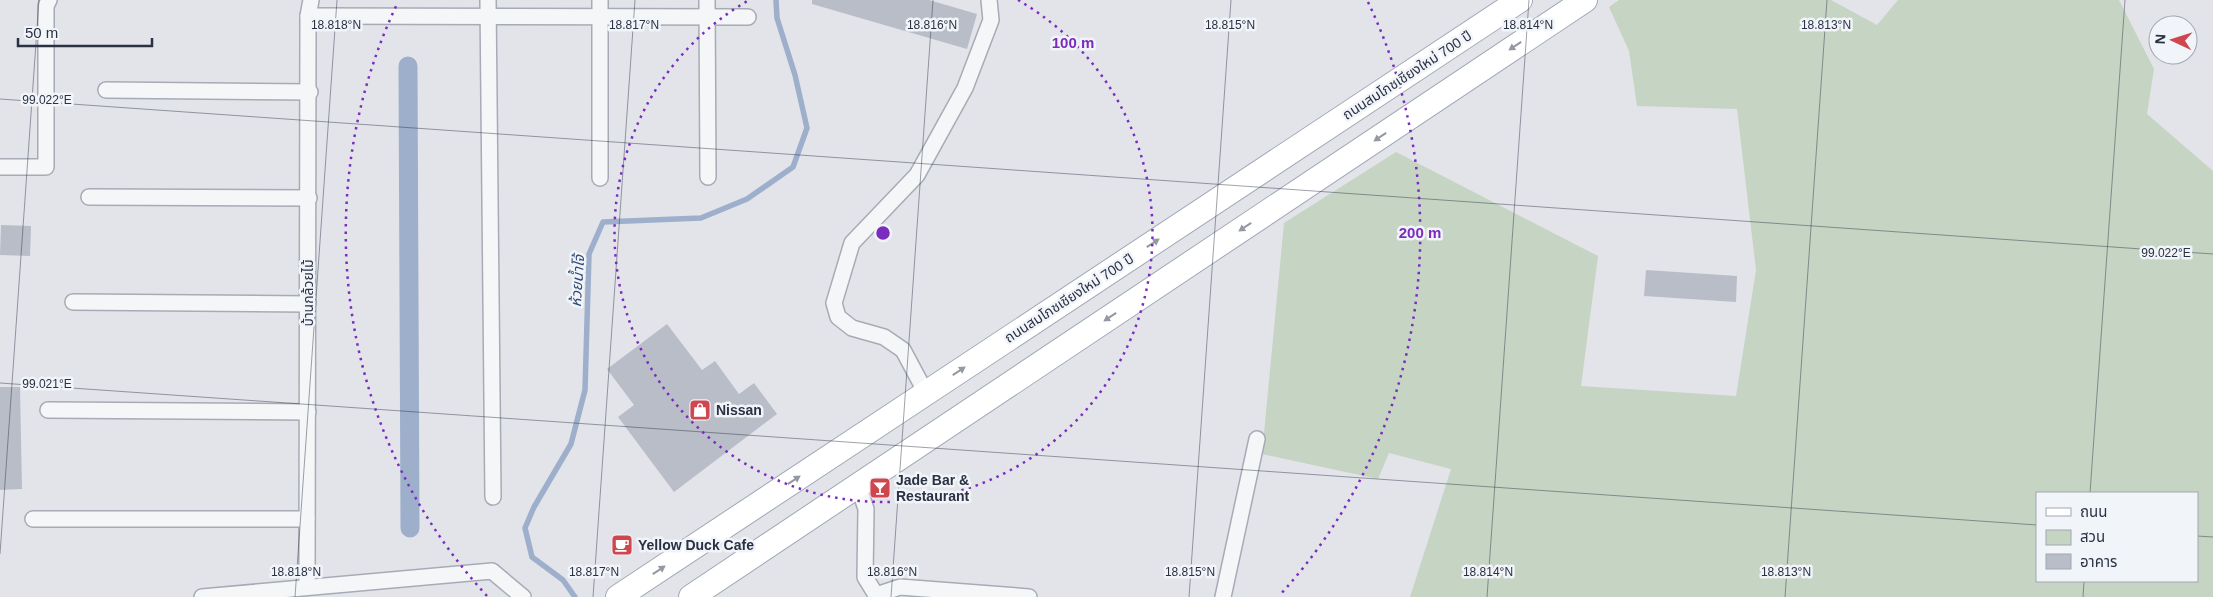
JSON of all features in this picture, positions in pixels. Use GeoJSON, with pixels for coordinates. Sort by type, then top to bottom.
{"type":"FeatureCollection","features":[{"type":"Feature","properties":{"kind":"main road","name":"ถนนสมโภชเชียงใหม่ 700 ปี"},"geometry":{"type":"LineString","coordinates":[[618,597],[1520,0]]}},
{"type":"Feature","properties":{"kind":"main road"},"geometry":{"type":"LineString","coordinates":[[691,597],[1585,0]]}},
{"type":"Feature","properties":{"kind":"street"},"geometry":{"type":"LineString","coordinates":[[0,167],[46,167],[46,6],[49,0]]}},
{"type":"Feature","properties":{"kind":"street","name":"บ้านกล้วยไม้"},"geometry":{"type":"LineString","coordinates":[[307,587],[310,92],[308,16],[311,0]]}},
{"type":"Feature","properties":{"kind":"street"},"geometry":{"type":"LineString","coordinates":[[488,0],[493,497]]}},
{"type":"Feature","properties":{"kind":"street"},"geometry":{"type":"LineString","coordinates":[[600,0],[600,178]]}},
{"type":"Feature","properties":{"kind":"street"},"geometry":{"type":"LineString","coordinates":[[706,0],[708,177]]}},
{"type":"Feature","properties":{"kind":"street"},"geometry":{"type":"LineString","coordinates":[[926,393],[903,350],[884,337],[852,328],[838,317],[834,303],[852,244],[917,174],[965,88],[991,20],[989,0]]}},
{"type":"Feature","properties":{"kind":"street"},"geometry":{"type":"LineString","coordinates":[[308,16],[748,17]]}},
{"type":"Feature","properties":{"kind":"street"},"geometry":{"type":"LineString","coordinates":[[106,90],[310,92]]}},
{"type":"Feature","properties":{"kind":"street"},"geometry":{"type":"LineString","coordinates":[[89,197],[309,198]]}},
{"type":"Feature","properties":{"kind":"street"},"geometry":{"type":"LineString","coordinates":[[73,302],[308,304]]}},
{"type":"Feature","properties":{"kind":"street"},"geometry":{"type":"LineString","coordinates":[[48,410],[308,412]]}},
{"type":"Feature","properties":{"kind":"street"},"geometry":{"type":"LineString","coordinates":[[1223,597],[1257,439]]}},
{"type":"Feature","properties":{"kind":"street"},"geometry":{"type":"LineString","coordinates":[[858,485],[866,509],[865,577],[876,596],[900,587],[1029,597]]}},
{"type":"Feature","properties":{"kind":"street"},"geometry":{"type":"LineString","coordinates":[[34,519],[307,519]]}},
{"type":"Feature","properties":{"kind":"street"},"geometry":{"type":"LineString","coordinates":[[202,597],[492,571],[523,597]]}},
{"type":"Feature","properties":{"kind":"green space"},"geometry":{"type":"Polygon","coordinates":[[[1619,0],[1831,0],[1877,25],[1898,0],[2119,0],[2148,57],[2148,65],[2152,65],[2154,69],[2147,114],[2213,171],[2213,597],[1410,597],[1451,469],[1389,453],[1378,479],[1262,454],[1284,223],[1396,152],[1598,256],[1581,386],[1736,396],[1756,270],[1737,109],[1637,106],[1629,51],[1609,7],[1619,0]]]}},
{"type":"Feature","properties":{"kind":"building"},"geometry":{"type":"Polygon","coordinates":[[[812,0],[929,0],[977,14],[967,49],[812,4],[812,0]]]}},
{"type":"Feature","properties":{"kind":"building"},"geometry":{"type":"Polygon","coordinates":[[[1,225],[31,226],[30,256],[0,255],[1,225]]]}},
{"type":"Feature","properties":{"kind":"building"},"geometry":{"type":"Polygon","coordinates":[[[1646,270],[1737,276],[1736,302],[1644,296],[1646,270]]]}},
{"type":"Feature","properties":{"kind":"building","name":"Nissan"},"geometry":{"type":"Polygon","coordinates":[[[667,324],[702,370],[715,361],[739,394],[754,383],[777,414],[674,492],[618,417],[634,405],[607,369],[667,324]]]}},
{"type":"Feature","properties":{"kind":"building"},"geometry":{"type":"Polygon","coordinates":[[[0,387],[20,387],[22,489],[0,490],[0,387]]]}},
{"type":"Feature","properties":{"kind":"waterway","name":"ห้วยน้ำโจ้"},"geometry":{"type":"LineString","coordinates":[[575,597],[563,580],[532,557],[525,528],[534,507],[571,444],[585,390],[589,254],[603,222],[701,218],[747,199],[793,167],[807,128],[795,75],[777,18],[776,0]]}},
{"type":"Feature","properties":{"kind":"waterway"},"geometry":{"type":"LineString","coordinates":[[408,66],[410,528]]}},
{"type":"Feature","properties":{"kind":"place","name":"Nissan"},"geometry":{"type":"Point","coordinates":[700,410]}},
{"type":"Feature","properties":{"kind":"place","name":"Jade Bar & Restaurant"},"geometry":{"type":"Point","coordinates":[880,488]}},
{"type":"Feature","properties":{"kind":"place","name":"Yellow Duck Cafe"},"geometry":{"type":"Point","coordinates":[622,545]}}]}
